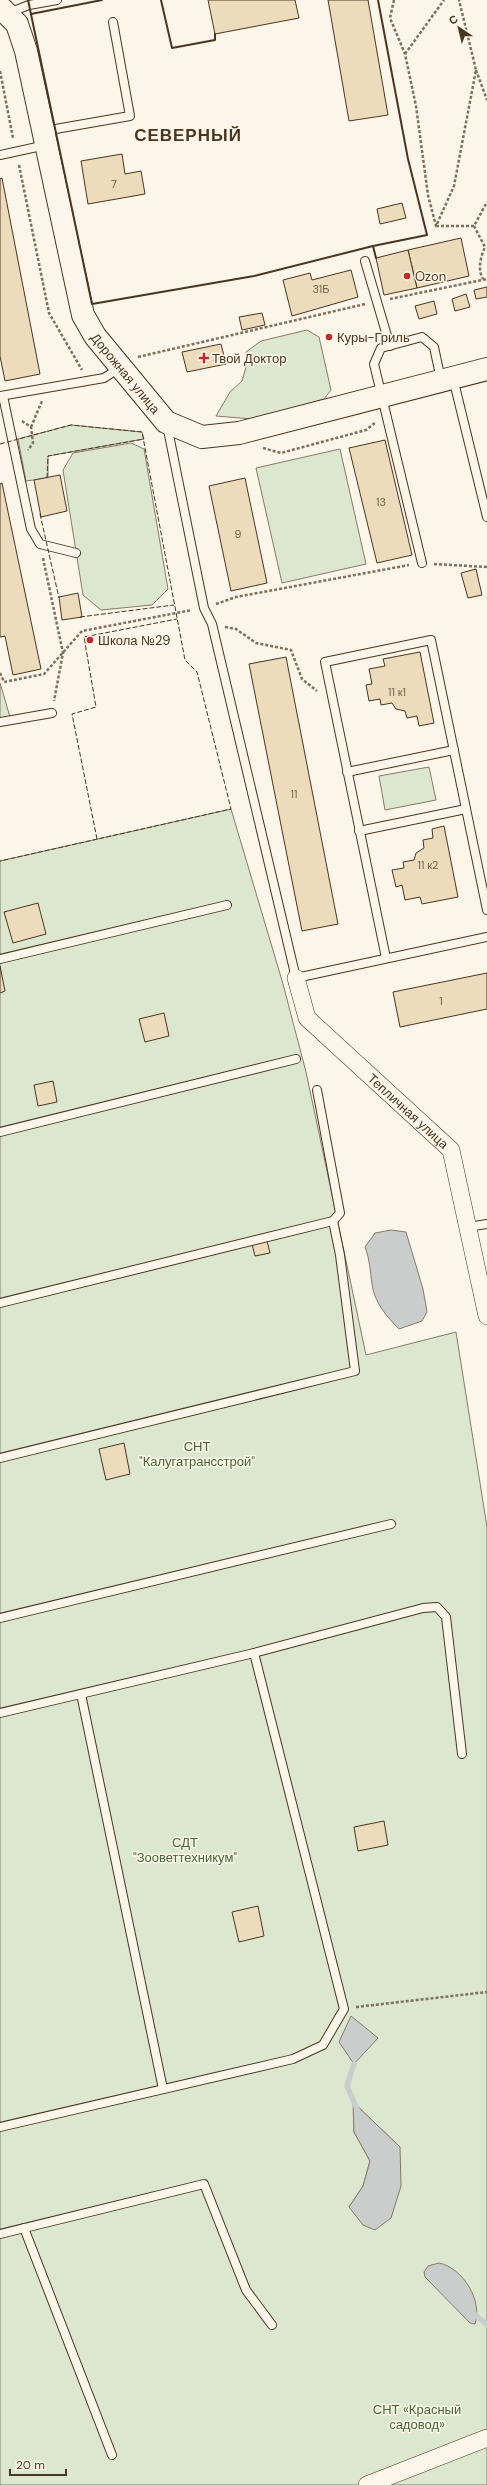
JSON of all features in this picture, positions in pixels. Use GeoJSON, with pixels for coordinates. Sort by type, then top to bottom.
{"type":"FeatureCollection","features":[{"type":"Feature","properties":{"kind":"street","name":"Дорожная улица"},"geometry":{"type":"LineString","coordinates":[[3,6],[16,24],[26,51],[83,316],[95,336],[166,422],[202,437],[239,433],[487,369]]}},
{"type":"Feature","properties":{"kind":"street","name":"Тепличная улица"},"geometry":{"type":"LineString","coordinates":[[296,978],[307,1018],[451,1150],[487,1316]]}},
{"type":"Feature","properties":{"kind":"street"},"geometry":{"type":"LineString","coordinates":[[367,2485],[487,2438]]}},
{"type":"Feature","properties":{"kind":"lane"},"geometry":{"type":"LineString","coordinates":[[3,6],[29,5],[57,0]]}},
{"type":"Feature","properties":{"kind":"lane"},"geometry":{"type":"LineString","coordinates":[[0,155],[16,152],[45,138],[130,116],[113,22]]}},
{"type":"Feature","properties":{"kind":"lane"},"geometry":{"type":"LineString","coordinates":[[365,261],[390,346]]}},
{"type":"Feature","properties":{"kind":"lane"},"geometry":{"type":"LineString","coordinates":[[422,563],[374,364],[382,348],[422,337],[434,347],[447,379],[487,517]]}},
{"type":"Feature","properties":{"kind":"lane"},"geometry":{"type":"LineString","coordinates":[[76,553],[40,544],[31,529],[2,396],[104,378],[121,367]]}},
{"type":"Feature","properties":{"kind":"lane"},"geometry":{"type":"LineString","coordinates":[[166,422],[204,608],[212,624],[296,978],[487,937]]}},
{"type":"Feature","properties":{"kind":"lane"},"geometry":{"type":"LineString","coordinates":[[386,958],[325,662],[431,640],[487,910]]}},
{"type":"Feature","properties":{"kind":"lane"},"geometry":{"type":"LineString","coordinates":[[0,722],[52,713]]}},
{"type":"Feature","properties":{"kind":"lane"},"geometry":{"type":"LineString","coordinates":[[347,772],[454,750]]}},
{"type":"Feature","properties":{"kind":"lane"},"geometry":{"type":"LineString","coordinates":[[359,832],[466,809]]}},
{"type":"Feature","properties":{"kind":"lane"},"geometry":{"type":"LineString","coordinates":[[0,959],[227,905]]}},
{"type":"Feature","properties":{"kind":"lane"},"geometry":{"type":"LineString","coordinates":[[0,1132],[296,1059]]}},
{"type":"Feature","properties":{"kind":"lane"},"geometry":{"type":"LineString","coordinates":[[0,1303],[333,1221],[340,1213],[317,1090]]}},
{"type":"Feature","properties":{"kind":"lane"},"geometry":{"type":"LineString","coordinates":[[0,1458],[355,1371],[340,1255],[333,1221]]}},
{"type":"Feature","properties":{"kind":"lane"},"geometry":{"type":"LineString","coordinates":[[468,1227],[487,1224]]}},
{"type":"Feature","properties":{"kind":"lane"},"geometry":{"type":"LineString","coordinates":[[0,1618],[391,1524]]}},
{"type":"Feature","properties":{"kind":"lane"},"geometry":{"type":"LineString","coordinates":[[0,1713],[254,1653],[423,1608],[437,1607],[446,1617],[462,1754]]}},
{"type":"Feature","properties":{"kind":"lane"},"geometry":{"type":"LineString","coordinates":[[0,2127],[293,2059],[323,2045],[344,2009],[254,1653]]}},
{"type":"Feature","properties":{"kind":"lane"},"geometry":{"type":"LineString","coordinates":[[81,1694],[163,2089]]}},
{"type":"Feature","properties":{"kind":"lane"},"geometry":{"type":"LineString","coordinates":[[0,2234],[204,2184],[246,2290],[272,2325]]}},
{"type":"Feature","properties":{"kind":"lane"},"geometry":{"type":"LineString","coordinates":[[24,2228],[112,2455]]}},
{"type":"Feature","properties":{"kind":"path"},"geometry":{"type":"LineString","coordinates":[[394,0],[390,18],[405,54],[416,106],[428,195],[436,226]]}},
{"type":"Feature","properties":{"kind":"path"},"geometry":{"type":"LineString","coordinates":[[405,54],[444,0]]}},
{"type":"Feature","properties":{"kind":"path"},"geometry":{"type":"LineString","coordinates":[[459,0],[476,70],[487,100]]}},
{"type":"Feature","properties":{"kind":"path"},"geometry":{"type":"LineString","coordinates":[[436,226],[454,186],[476,70]]}},
{"type":"Feature","properties":{"kind":"path"},"geometry":{"type":"LineString","coordinates":[[0,71],[49,312],[88,380]]}},
{"type":"Feature","properties":{"kind":"path"},"geometry":{"type":"LineString","coordinates":[[474,226],[487,202]]}},
{"type":"Feature","properties":{"kind":"path"},"geometry":{"type":"LineString","coordinates":[[436,226],[474,226]]}},
{"type":"Feature","properties":{"kind":"path"},"geometry":{"type":"LineString","coordinates":[[474,226],[485,247],[481,257],[480,274],[485,279]]}},
{"type":"Feature","properties":{"kind":"path"},"geometry":{"type":"LineString","coordinates":[[121,367],[140,355],[378,301],[485,279]]}},
{"type":"Feature","properties":{"kind":"path"},"geometry":{"type":"LineString","coordinates":[[31,426],[47,388]]}},
{"type":"Feature","properties":{"kind":"path"},"geometry":{"type":"LineString","coordinates":[[40,544],[62,653],[52,713]]}},
{"type":"Feature","properties":{"kind":"path"},"geometry":{"type":"LineString","coordinates":[[0,673],[4,682],[44,674],[82,631],[204,608],[236,597],[422,563],[487,567]]}},
{"type":"Feature","properties":{"kind":"path"},"geometry":{"type":"LineString","coordinates":[[212,624],[236,629],[256,643],[291,650],[302,679],[334,706]]}},
{"type":"Feature","properties":{"kind":"path"},"geometry":{"type":"LineString","coordinates":[[344,2009],[487,1992]]}},
{"type":"Feature","properties":{"kind":"green space"},"geometry":{"type":"Polygon","coordinates":[[[307,330],[319,337],[331,390],[324,399],[252,419],[216,416],[230,392],[242,381],[246,367],[246,352],[261,341],[307,330]]]}},
{"type":"Feature","properties":{"kind":"green space"},"geometry":{"type":"Polygon","coordinates":[[[71,425],[142,432],[144,439],[48,456],[48,478],[26,481],[18,439],[71,425]]]}},
{"type":"Feature","properties":{"kind":"green space"},"geometry":{"type":"Polygon","coordinates":[[[131,443],[144,449],[168,589],[152,605],[101,610],[83,595],[63,470],[73,453],[131,443]]]}},
{"type":"Feature","properties":{"kind":"green space"},"geometry":{"type":"Polygon","coordinates":[[[340,449],[366,564],[282,583],[256,468],[340,449]]]}},
{"type":"Feature","properties":{"kind":"green space"},"geometry":{"type":"Polygon","coordinates":[[[0,683],[10,717],[0,719],[0,683]]]}},
{"type":"Feature","properties":{"kind":"green space"},"geometry":{"type":"Polygon","coordinates":[[[429,767],[436,800],[385,810],[379,776],[429,767]]]}},
{"type":"Feature","properties":{"kind":"green space"},"geometry":{"type":"Polygon","coordinates":[[[231,809],[283,984],[306,1072],[366,1355],[456,1332],[487,1527],[487,2485],[0,2485],[0,861],[231,809]],[[354,2103],[354,2132],[370,2161],[363,2186],[349,2207],[400,2147],[354,2103]]]}},
{"type":"Feature","properties":{"kind":"shaded area"},"geometry":{"type":"Polygon","coordinates":[[[391,1230],[406,1232],[423,1289],[427,1312],[422,1321],[399,1329],[386,1314],[375,1297],[365,1247],[375,1233],[391,1230]]]}},
{"type":"Feature","properties":{"kind":"shaded area"},"geometry":{"type":"Polygon","coordinates":[[[351,2016],[378,2038],[354,2064],[339,2042],[351,2016]]]}},
{"type":"Feature","properties":{"kind":"shaded area"},"geometry":{"type":"Polygon","coordinates":[[[353,2102],[400,2147],[401,2186],[391,2218],[375,2230],[363,2225],[349,2207],[363,2186],[370,2161],[354,2132],[353,2102]]]}},
{"type":"Feature","properties":{"kind":"shaded area"},"geometry":{"type":"Polygon","coordinates":[[[439,2263],[456,2271],[469,2287],[476,2305],[477,2315],[475,2324],[470,2323],[425,2277],[424,2272],[428,2266],[439,2263]]]}},
{"type":"Feature","properties":{"kind":"building"},"geometry":{"type":"Polygon","coordinates":[[[208,0],[295,0],[299,18],[215,34],[208,0]]]}},
{"type":"Feature","properties":{"kind":"building"},"geometry":{"type":"Polygon","coordinates":[[[328,0],[368,0],[388,115],[349,121],[328,0]]]}},
{"type":"Feature","properties":{"kind":"building"},"geometry":{"type":"Polygon","coordinates":[[[122,154],[125,174],[141,171],[145,194],[88,204],[81,161],[122,154]]]}},
{"type":"Feature","properties":{"kind":"building"},"geometry":{"type":"Polygon","coordinates":[[[2,178],[40,374],[5,381],[0,356],[0,179],[2,178]]]}},
{"type":"Feature","properties":{"kind":"building"},"geometry":{"type":"Polygon","coordinates":[[[402,203],[406,218],[380,224],[377,209],[402,203]]]}},
{"type":"Feature","properties":{"kind":"building"},"geometry":{"type":"Polygon","coordinates":[[[461,238],[469,276],[417,288],[408,250],[461,238]]]}},
{"type":"Feature","properties":{"kind":"building"},"geometry":{"type":"Polygon","coordinates":[[[408,250],[417,288],[384,295],[376,258],[408,250]]]}},
{"type":"Feature","properties":{"kind":"building"},"geometry":{"type":"Polygon","coordinates":[[[351,270],[358,297],[292,316],[283,280],[310,273],[312,280],[351,270]]]}},
{"type":"Feature","properties":{"kind":"building"},"geometry":{"type":"Polygon","coordinates":[[[487,287],[487,297],[476,299],[474,290],[487,287]]]}},
{"type":"Feature","properties":{"kind":"building"},"geometry":{"type":"Polygon","coordinates":[[[466,294],[470,307],[455,311],[452,299],[466,294]]]}},
{"type":"Feature","properties":{"kind":"building"},"geometry":{"type":"Polygon","coordinates":[[[434,301],[437,314],[419,319],[415,306],[434,301]]]}},
{"type":"Feature","properties":{"kind":"building"},"geometry":{"type":"Polygon","coordinates":[[[262,313],[265,325],[242,330],[239,317],[262,313]]]}},
{"type":"Feature","properties":{"kind":"building","name":"Твой Доктор"},"geometry":{"type":"Polygon","coordinates":[[[221,344],[226,364],[187,372],[182,352],[221,344]]]}},
{"type":"Feature","properties":{"kind":"building"},"geometry":{"type":"Polygon","coordinates":[[[385,440],[412,555],[377,563],[349,448],[385,440]]]}},
{"type":"Feature","properties":{"kind":"building"},"geometry":{"type":"Polygon","coordinates":[[[60,475],[67,511],[41,517],[34,480],[60,475]]]}},
{"type":"Feature","properties":{"kind":"building"},"geometry":{"type":"Polygon","coordinates":[[[245,478],[267,583],[231,591],[209,486],[245,478]]]}},
{"type":"Feature","properties":{"kind":"building"},"geometry":{"type":"Polygon","coordinates":[[[2,483],[41,669],[13,675],[5,636],[0,637],[0,484],[2,483]]]}},
{"type":"Feature","properties":{"kind":"building"},"geometry":{"type":"Polygon","coordinates":[[[476,569],[482,595],[468,598],[461,573],[476,569]]]}},
{"type":"Feature","properties":{"kind":"building"},"geometry":{"type":"Polygon","coordinates":[[[78,593],[82,617],[62,620],[59,597],[78,593]]]}},
{"type":"Feature","properties":{"kind":"building"},"geometry":{"type":"Polygon","coordinates":[[[420,652],[434,723],[419,726],[417,716],[407,718],[405,711],[396,709],[392,703],[381,705],[380,699],[369,701],[366,685],[372,684],[369,669],[385,666],[383,659],[420,652]]]}},
{"type":"Feature","properties":{"kind":"building"},"geometry":{"type":"Polygon","coordinates":[[[286,657],[338,924],[302,931],[249,664],[286,657]]]}},
{"type":"Feature","properties":{"kind":"building"},"geometry":{"type":"Polygon","coordinates":[[[444,826],[458,897],[422,904],[420,897],[405,900],[402,885],[396,887],[392,870],[404,868],[403,862],[414,860],[416,853],[424,848],[423,840],[433,838],[432,829],[444,826]]]}},
{"type":"Feature","properties":{"kind":"building"},"geometry":{"type":"Polygon","coordinates":[[[38,903],[46,934],[13,943],[4,912],[38,903]]]}},
{"type":"Feature","properties":{"kind":"building"},"geometry":{"type":"Polygon","coordinates":[[[0,966],[5,991],[0,993],[0,966]]]}},
{"type":"Feature","properties":{"kind":"building"},"geometry":{"type":"Polygon","coordinates":[[[487,973],[487,1009],[400,1027],[393,992],[487,973]]]}},
{"type":"Feature","properties":{"kind":"building"},"geometry":{"type":"Polygon","coordinates":[[[164,1013],[169,1036],[145,1042],[139,1019],[164,1013]]]}},
{"type":"Feature","properties":{"kind":"building"},"geometry":{"type":"Polygon","coordinates":[[[53,1081],[57,1102],[38,1106],[34,1085],[53,1081]]]}},
{"type":"Feature","properties":{"kind":"building"},"geometry":{"type":"Polygon","coordinates":[[[267,1241],[270,1253],[255,1256],[252,1244],[267,1241]]]}},
{"type":"Feature","properties":{"kind":"building"},"geometry":{"type":"Polygon","coordinates":[[[124,1443],[130,1474],[106,1480],[99,1449],[124,1443]]]}},
{"type":"Feature","properties":{"kind":"building"},"geometry":{"type":"Polygon","coordinates":[[[384,1821],[388,1845],[358,1851],[354,1827],[384,1821]]]}},
{"type":"Feature","properties":{"kind":"building"},"geometry":{"type":"Polygon","coordinates":[[[258,1906],[264,1936],[239,1942],[232,1912],[258,1906]]]}},
{"type":"Feature","properties":{"kind":"waterway"},"geometry":{"type":"LineString","coordinates":[[354,2064],[347,2086],[357,2109]]}},
{"type":"Feature","properties":{"kind":"waterway"},"geometry":{"type":"LineString","coordinates":[[472,2312],[487,2325]]}},
{"type":"Feature","properties":{"kind":"fence"},"geometry":{"type":"LineString","coordinates":[[0,444],[71,425],[142,432],[185,660],[197,672],[231,809],[0,861]]}},
{"type":"Feature","properties":{"kind":"fence"},"geometry":{"type":"LineString","coordinates":[[47,478],[48,456],[144,439]]}},
{"type":"Feature","properties":{"kind":"fence"},"geometry":{"type":"LineString","coordinates":[[40,514],[59,598]]}},
{"type":"Feature","properties":{"kind":"fence"},"geometry":{"type":"LineString","coordinates":[[80,617],[174,605]]}},
{"type":"Feature","properties":{"kind":"fence"},"geometry":{"type":"LineString","coordinates":[[97,839],[72,714],[96,707],[84,637],[177,619]]}},
{"type":"Feature","properties":{"kind":"wall"},"geometry":{"type":"LineString","coordinates":[[28,0],[92,304],[254,276],[373,246]]}},
{"type":"Feature","properties":{"kind":"wall"},"geometry":{"type":"LineString","coordinates":[[31,14],[102,0]]}},
{"type":"Feature","properties":{"kind":"wall"},"geometry":{"type":"LineString","coordinates":[[161,0],[172,48],[215,40],[215,34]]}},
{"type":"Feature","properties":{"kind":"wall"},"geometry":{"type":"LineString","coordinates":[[376,258],[373,246],[427,235],[408,159],[378,0]]}},
{"type":"Feature","properties":{"kind":"place","name":"Ozon"},"geometry":{"type":"Point","coordinates":[407,276]}},
{"type":"Feature","properties":{"kind":"place","name":"Куры-Гриль"},"geometry":{"type":"Point","coordinates":[329,337]}},
{"type":"Feature","properties":{"kind":"place","name":"Твой Доктор"},"geometry":{"type":"Point","coordinates":[204,358]}},
{"type":"Feature","properties":{"kind":"place","name":"Школа №29"},"geometry":{"type":"Point","coordinates":[90,640]}},
{"type":"Feature","properties":{"kind":"district","name":"СЕВЕРНЫЙ"},"geometry":{"type":"Point","coordinates":[188,135]}},
{"type":"Feature","properties":{"kind":"park label","name":"СНТ \"Калугатрансстрой\""},"geometry":{"type":"Point","coordinates":[197,1454]}},
{"type":"Feature","properties":{"kind":"park label","name":"СДТ \"Зооветтехникум\""},"geometry":{"type":"Point","coordinates":[185,1850]}},
{"type":"Feature","properties":{"kind":"park label","name":"СНТ «Красный садовод»"},"geometry":{"type":"Point","coordinates":[417,2416]}}]}
